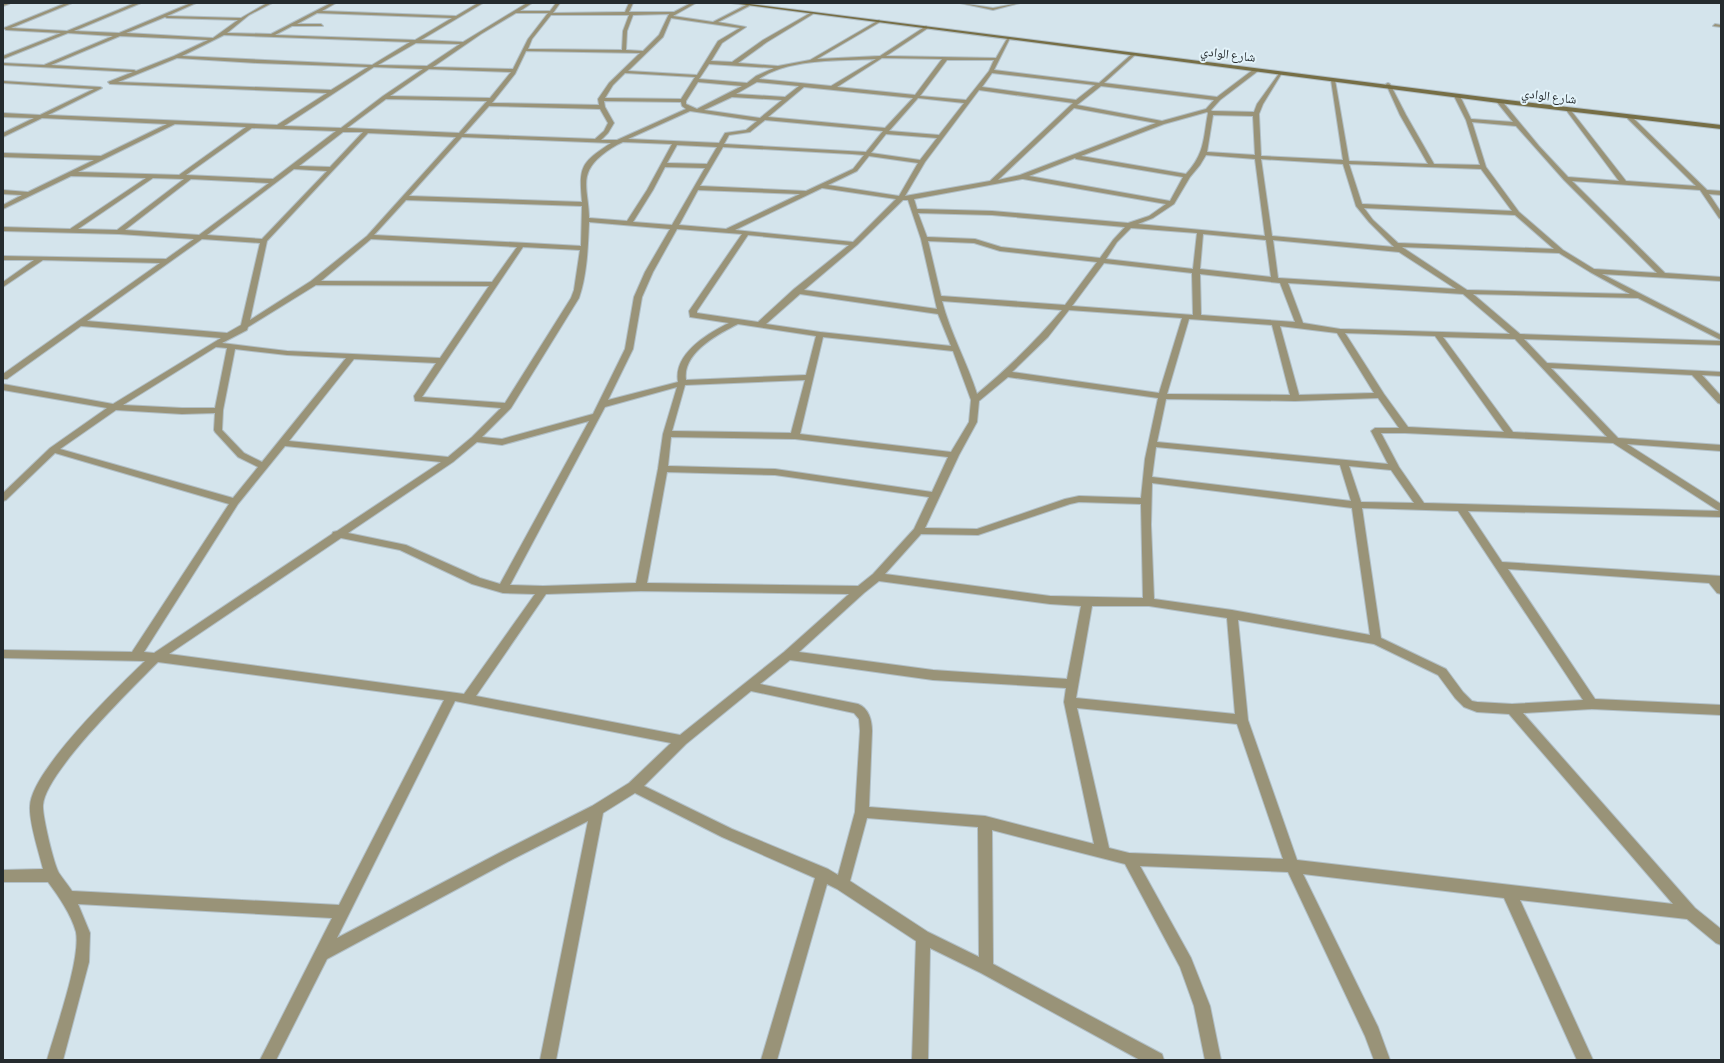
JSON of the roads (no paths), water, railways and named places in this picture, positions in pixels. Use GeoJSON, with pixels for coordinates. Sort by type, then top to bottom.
{"type":"FeatureCollection","features":[{"type":"Feature","properties":{"kind":"main road","name":"شارع الوادي"},"geometry":{"type":"LineString","coordinates":[[733,3],[1630,114],[1720,127]]}},
{"type":"Feature","properties":{"kind":"main road","name":"شارع الوادي"},"geometry":{"type":"LineString","coordinates":[[759,3],[1333,80],[1388,85],[1457,96],[1720,127]]}},
{"type":"Feature","properties":{"kind":"street"},"geometry":{"type":"LineString","coordinates":[[3,4],[8,3]]}},
{"type":"Feature","properties":{"kind":"street"},"geometry":{"type":"LineString","coordinates":[[4,29],[70,3]]}},
{"type":"Feature","properties":{"kind":"street"},"geometry":{"type":"LineString","coordinates":[[3,58],[139,3]]}},
{"type":"Feature","properties":{"kind":"street"},"geometry":{"type":"LineString","coordinates":[[45,66],[194,3]]}},
{"type":"Feature","properties":{"kind":"street"},"geometry":{"type":"LineString","coordinates":[[3,135],[110,83],[176,57],[213,39],[223,34],[242,19],[270,3],[268,3]]}},
{"type":"Feature","properties":{"kind":"street"},"geometry":{"type":"LineString","coordinates":[[271,35],[334,3]]}},
{"type":"Feature","properties":{"kind":"street"},"geometry":{"type":"LineString","coordinates":[[278,127],[373,66],[482,3]]}},
{"type":"Feature","properties":{"kind":"street"},"geometry":{"type":"LineString","coordinates":[[3,377],[201,237],[291,167],[385,97],[465,43],[530,3]]}},
{"type":"Feature","properties":{"kind":"street"},"geometry":{"type":"LineString","coordinates":[[3,498],[53,450],[114,407],[244,328],[314,283],[369,237],[490,102],[515,71],[534,33],[558,3]]}},
{"type":"Feature","properties":{"kind":"street"},"geometry":{"type":"LineString","coordinates":[[624,52],[625,31],[631,3]]}},
{"type":"Feature","properties":{"kind":"street"},"geometry":{"type":"LineString","coordinates":[[596,141],[606,132],[611,123],[602,107],[601,99],[611,84],[661,36],[672,15],[694,3]]}},
{"type":"Feature","properties":{"kind":"street"},"geometry":{"type":"LineString","coordinates":[[962,3],[993,9],[1018,3]]}},
{"type":"Feature","properties":{"kind":"street"},"geometry":{"type":"LineString","coordinates":[[715,22],[748,5]]}},
{"type":"Feature","properties":{"kind":"street"},"geometry":{"type":"LineString","coordinates":[[316,12],[456,18]]}},
{"type":"Feature","properties":{"kind":"street"},"geometry":{"type":"LineString","coordinates":[[516,12],[629,12],[672,15],[744,27],[722,39],[683,101]]}},
{"type":"Feature","properties":{"kind":"street"},"geometry":{"type":"LineString","coordinates":[[733,64],[765,41],[812,13]]}},
{"type":"Feature","properties":{"kind":"street"},"geometry":{"type":"LineString","coordinates":[[163,17],[242,19]]}},
{"type":"Feature","properties":{"kind":"street"},"geometry":{"type":"LineString","coordinates":[[811,61],[879,21]]}},
{"type":"Feature","properties":{"kind":"street"},"geometry":{"type":"LineString","coordinates":[[292,24],[321,25]]}},
{"type":"Feature","properties":{"kind":"street"},"geometry":{"type":"LineString","coordinates":[[1715,25],[1721,26]]}},
{"type":"Feature","properties":{"kind":"street"},"geometry":{"type":"LineString","coordinates":[[832,88],[879,57],[896,48],[926,27]]}},
{"type":"Feature","properties":{"kind":"street"},"geometry":{"type":"LineString","coordinates":[[4,29],[213,39]]}},
{"type":"Feature","properties":{"kind":"street"},"geometry":{"type":"LineString","coordinates":[[223,34],[465,43]]}},
{"type":"Feature","properties":{"kind":"street"},"geometry":{"type":"LineString","coordinates":[[760,325],[797,291],[855,244],[905,198],[922,162],[992,71],[998,59],[1016,38]]}},
{"type":"Feature","properties":{"kind":"street"},"geometry":{"type":"LineString","coordinates":[[525,50],[645,52]]}},
{"type":"Feature","properties":{"kind":"street"},"geometry":{"type":"LineString","coordinates":[[993,181],[1075,104],[1099,85],[1133,54]]}},
{"type":"Feature","properties":{"kind":"street"},"geometry":{"type":"LineString","coordinates":[[176,57],[515,71]]}},
{"type":"Feature","properties":{"kind":"street"},"geometry":{"type":"LineString","coordinates":[[698,111],[731,95],[756,80],[758,77],[780,67],[811,61],[879,57],[998,59]]}},
{"type":"Feature","properties":{"kind":"street"},"geometry":{"type":"LineString","coordinates":[[727,231],[806,192],[855,170],[886,131],[917,96],[946,58]]}},
{"type":"Feature","properties":{"kind":"street"},"geometry":{"type":"LineString","coordinates":[[707,62],[780,67]]}},
{"type":"Feature","properties":{"kind":"street"},"geometry":{"type":"LineString","coordinates":[[3,64],[138,71]]}},
{"type":"Feature","properties":{"kind":"street"},"geometry":{"type":"LineString","coordinates":[[975,400],[1006,374],[1044,335],[1086,284],[1115,241],[1130,225],[1151,218],[1172,203],[1187,176],[1198,164],[1204,153],[1210,112],[1218,99],[1256,70]]}},
{"type":"Feature","properties":{"kind":"street"},"geometry":{"type":"LineString","coordinates":[[992,71],[1218,99]]}},
{"type":"Feature","properties":{"kind":"street"},"geometry":{"type":"LineString","coordinates":[[624,72],[697,78],[747,85]]}},
{"type":"Feature","properties":{"kind":"street"},"geometry":{"type":"LineString","coordinates":[[1275,280],[1258,158],[1256,114],[1260,104],[1280,73]]}},
{"type":"Feature","properties":{"kind":"street"},"geometry":{"type":"LineString","coordinates":[[756,80],[967,102]]}},
{"type":"Feature","properties":{"kind":"street"},"geometry":{"type":"LineString","coordinates":[[1333,80],[1346,163],[1359,206],[1371,221],[1399,248],[1465,292],[1517,336],[1615,440],[1721,508]]}},
{"type":"Feature","properties":{"kind":"street"},"geometry":{"type":"LineString","coordinates":[[3,82],[100,88]]}},
{"type":"Feature","properties":{"kind":"street"},"geometry":{"type":"LineString","coordinates":[[110,83],[332,92]]}},
{"type":"Feature","properties":{"kind":"street"},"geometry":{"type":"LineString","coordinates":[[502,589],[596,416],[629,349],[638,297],[649,272],[698,188],[727,134],[748,131],[803,85]]}},
{"type":"Feature","properties":{"kind":"street"},"geometry":{"type":"LineString","coordinates":[[1388,85],[1432,165]]}},
{"type":"Feature","properties":{"kind":"street"},"geometry":{"type":"LineString","coordinates":[[979,88],[1075,104],[1162,123]]}},
{"type":"Feature","properties":{"kind":"street"},"geometry":{"type":"LineString","coordinates":[[731,95],[786,99]]}},
{"type":"Feature","properties":{"kind":"street"},"geometry":{"type":"LineString","coordinates":[[1457,96],[1469,120],[1483,167],[1516,213],[1561,251],[1592,271],[1721,338]]}},
{"type":"Feature","properties":{"kind":"street"},"geometry":{"type":"LineString","coordinates":[[385,97],[602,107]]}},
{"type":"Feature","properties":{"kind":"street"},"geometry":{"type":"LineString","coordinates":[[601,99],[683,101]]}},
{"type":"Feature","properties":{"kind":"street"},"geometry":{"type":"LineString","coordinates":[[683,101],[684,105],[690,109],[698,111],[940,137]]}},
{"type":"Feature","properties":{"kind":"street"},"geometry":{"type":"LineString","coordinates":[[1499,101],[1516,124],[1566,179],[1663,275]]}},
{"type":"Feature","properties":{"kind":"street"},"geometry":{"type":"LineString","coordinates":[[55,1060],[82,962],[83,933],[68,897],[52,875],[37,816],[36,805],[40,792],[65,753],[103,710],[156,657],[337,534],[450,460],[475,439],[508,406],[575,298],[578,290],[587,220],[583,176],[586,168],[598,156],[619,141],[690,109]]}},
{"type":"Feature","properties":{"kind":"street"},"geometry":{"type":"LineString","coordinates":[[1569,110],[1624,183]]}},
{"type":"Feature","properties":{"kind":"street"},"geometry":{"type":"LineString","coordinates":[[822,186],[905,198],[1021,177],[1162,123],[1210,112],[1256,114]]}},
{"type":"Feature","properties":{"kind":"street"},"geometry":{"type":"LineString","coordinates":[[3,115],[596,141],[721,145],[867,154],[922,162]]}},
{"type":"Feature","properties":{"kind":"street"},"geometry":{"type":"LineString","coordinates":[[1629,117],[1704,190],[1721,218]]}},
{"type":"Feature","properties":{"kind":"street"},"geometry":{"type":"LineString","coordinates":[[1469,120],[1516,124]]}},
{"type":"Feature","properties":{"kind":"street"},"geometry":{"type":"LineString","coordinates":[[3,207],[175,122]]}},
{"type":"Feature","properties":{"kind":"street"},"geometry":{"type":"LineString","coordinates":[[180,177],[251,126]]}},
{"type":"Feature","properties":{"kind":"street"},"geometry":{"type":"LineString","coordinates":[[244,328],[264,241],[367,131]]}},
{"type":"Feature","properties":{"kind":"street"},"geometry":{"type":"LineString","coordinates":[[628,224],[675,144]]}},
{"type":"Feature","properties":{"kind":"street"},"geometry":{"type":"LineString","coordinates":[[1204,153],[1346,163],[1483,167]]}},
{"type":"Feature","properties":{"kind":"street"},"geometry":{"type":"LineString","coordinates":[[3,155],[102,158]]}},
{"type":"Feature","properties":{"kind":"street"},"geometry":{"type":"LineString","coordinates":[[1076,157],[1187,176]]}},
{"type":"Feature","properties":{"kind":"street"},"geometry":{"type":"LineString","coordinates":[[664,165],[710,166]]}},
{"type":"Feature","properties":{"kind":"street"},"geometry":{"type":"LineString","coordinates":[[291,167],[331,169]]}},
{"type":"Feature","properties":{"kind":"street"},"geometry":{"type":"LineString","coordinates":[[69,174],[274,181]]}},
{"type":"Feature","properties":{"kind":"street"},"geometry":{"type":"LineString","coordinates":[[71,231],[152,176]]}},
{"type":"Feature","properties":{"kind":"street"},"geometry":{"type":"LineString","coordinates":[[1021,177],[1172,203]]}},
{"type":"Feature","properties":{"kind":"street"},"geometry":{"type":"LineString","coordinates":[[119,232],[188,178]]}},
{"type":"Feature","properties":{"kind":"street"},"geometry":{"type":"LineString","coordinates":[[1566,179],[1704,190],[1721,193]]}},
{"type":"Feature","properties":{"kind":"street"},"geometry":{"type":"LineString","coordinates":[[698,188],[806,192]]}},
{"type":"Feature","properties":{"kind":"street"},"geometry":{"type":"LineString","coordinates":[[3,192],[29,194]]}},
{"type":"Feature","properties":{"kind":"street"},"geometry":{"type":"LineString","coordinates":[[404,198],[586,204]]}},
{"type":"Feature","properties":{"kind":"street"},"geometry":{"type":"LineString","coordinates":[[320,955],[474,872],[597,810],[634,787],[682,740],[788,655],[860,590],[878,578],[918,531],[954,455],[973,422],[975,400],[957,349],[941,312],[916,211],[905,198]]}},
{"type":"Feature","properties":{"kind":"street"},"geometry":{"type":"LineString","coordinates":[[1359,206],[1516,213]]}},
{"type":"Feature","properties":{"kind":"street"},"geometry":{"type":"LineString","coordinates":[[916,211],[992,213],[1270,239],[1399,248],[1561,251]]}},
{"type":"Feature","properties":{"kind":"street"},"geometry":{"type":"LineString","coordinates":[[587,220],[727,231],[855,244]]}},
{"type":"Feature","properties":{"kind":"street"},"geometry":{"type":"LineString","coordinates":[[3,229],[119,232],[264,241]]}},
{"type":"Feature","properties":{"kind":"street"},"geometry":{"type":"LineString","coordinates":[[1197,317],[1196,272],[1200,232]]}},
{"type":"Feature","properties":{"kind":"street"},"geometry":{"type":"LineString","coordinates":[[746,233],[692,313],[736,322],[820,334],[957,349]]}},
{"type":"Feature","properties":{"kind":"street"},"geometry":{"type":"LineString","coordinates":[[369,237],[583,248]]}},
{"type":"Feature","properties":{"kind":"street"},"geometry":{"type":"LineString","coordinates":[[924,239],[967,240],[982,242],[1000,249],[1284,281],[1465,292],[1640,296]]}},
{"type":"Feature","properties":{"kind":"street"},"geometry":{"type":"LineString","coordinates":[[508,406],[418,399],[418,396],[521,244]]}},
{"type":"Feature","properties":{"kind":"street"},"geometry":{"type":"LineString","coordinates":[[3,258],[166,262]]}},
{"type":"Feature","properties":{"kind":"street"},"geometry":{"type":"LineString","coordinates":[[3,285],[41,258]]}},
{"type":"Feature","properties":{"kind":"street"},"geometry":{"type":"LineString","coordinates":[[1592,271],[1721,279]]}},
{"type":"Feature","properties":{"kind":"street"},"geometry":{"type":"LineString","coordinates":[[1284,281],[1300,325]]}},
{"type":"Feature","properties":{"kind":"street"},"geometry":{"type":"LineString","coordinates":[[314,283],[494,284]]}},
{"type":"Feature","properties":{"kind":"street"},"geometry":{"type":"LineString","coordinates":[[797,291],[941,312]]}},
{"type":"Feature","properties":{"kind":"street"},"geometry":{"type":"LineString","coordinates":[[937,298],[1300,325],[1340,331],[1438,336],[1517,336],[1721,342]]}},
{"type":"Feature","properties":{"kind":"street"},"geometry":{"type":"LineString","coordinates":[[1149,602],[1146,501],[1147,479],[1161,396],[1186,317]]}},
{"type":"Feature","properties":{"kind":"street"},"geometry":{"type":"LineString","coordinates":[[642,588],[663,469],[667,434],[682,383],[681,369],[696,349],[719,330],[736,322]]}},
{"type":"Feature","properties":{"kind":"street"},"geometry":{"type":"LineString","coordinates":[[78,323],[230,336]]}},
{"type":"Feature","properties":{"kind":"street"},"geometry":{"type":"LineString","coordinates":[[1275,323],[1295,398]]}},
{"type":"Feature","properties":{"kind":"street"},"geometry":{"type":"LineString","coordinates":[[1340,331],[1380,395],[1405,430]]}},
{"type":"Feature","properties":{"kind":"street"},"geometry":{"type":"LineString","coordinates":[[795,436],[820,334]]}},
{"type":"Feature","properties":{"kind":"street"},"geometry":{"type":"LineString","coordinates":[[1438,336],[1511,436]]}},
{"type":"Feature","properties":{"kind":"street"},"geometry":{"type":"LineString","coordinates":[[216,345],[352,356],[443,361]]}},
{"type":"Feature","properties":{"kind":"street"},"geometry":{"type":"LineString","coordinates":[[231,347],[219,410],[218,430],[241,455],[263,466]]}},
{"type":"Feature","properties":{"kind":"street"},"geometry":{"type":"LineString","coordinates":[[135,657],[235,502],[352,356]]}},
{"type":"Feature","properties":{"kind":"street"},"geometry":{"type":"LineString","coordinates":[[1545,366],[1721,374]]}},
{"type":"Feature","properties":{"kind":"street"},"geometry":{"type":"LineString","coordinates":[[1695,373],[1721,401]]}},
{"type":"Feature","properties":{"kind":"street"},"geometry":{"type":"LineString","coordinates":[[1006,374],[1161,396],[1295,398],[1380,395]]}},
{"type":"Feature","properties":{"kind":"street"},"geometry":{"type":"LineString","coordinates":[[601,405],[682,383],[809,377]]}},
{"type":"Feature","properties":{"kind":"street"},"geometry":{"type":"LineString","coordinates":[[3,387],[114,407],[182,411],[219,410]]}},
{"type":"Feature","properties":{"kind":"street"},"geometry":{"type":"LineString","coordinates":[[475,439],[502,442],[596,416]]}},
{"type":"Feature","properties":{"kind":"street"},"geometry":{"type":"LineString","coordinates":[[1421,508],[1394,467],[1375,431],[1405,430],[1615,440],[1721,448]]}},
{"type":"Feature","properties":{"kind":"street"},"geometry":{"type":"LineString","coordinates":[[667,434],[795,436],[954,455]]}},
{"type":"Feature","properties":{"kind":"street"},"geometry":{"type":"LineString","coordinates":[[282,443],[450,460]]}},
{"type":"Feature","properties":{"kind":"street"},"geometry":{"type":"LineString","coordinates":[[1152,444],[1394,467]]}},
{"type":"Feature","properties":{"kind":"street"},"geometry":{"type":"LineString","coordinates":[[53,450],[235,502]]}},
{"type":"Feature","properties":{"kind":"street"},"geometry":{"type":"LineString","coordinates":[[1344,463],[1357,506],[1376,640]]}},
{"type":"Feature","properties":{"kind":"street"},"geometry":{"type":"LineString","coordinates":[[663,469],[775,472],[934,495]]}},
{"type":"Feature","properties":{"kind":"street"},"geometry":{"type":"LineString","coordinates":[[1147,479],[1357,506],[1721,514]]}},
{"type":"Feature","properties":{"kind":"street"},"geometry":{"type":"LineString","coordinates":[[918,531],[978,532],[1068,501],[1146,501]]}},
{"type":"Feature","properties":{"kind":"street"},"geometry":{"type":"LineString","coordinates":[[1462,509],[1592,704]]}},
{"type":"Feature","properties":{"kind":"street"},"geometry":{"type":"LineString","coordinates":[[337,534],[402,547],[476,582],[502,589],[543,590],[642,588],[860,590]]}},
{"type":"Feature","properties":{"kind":"street"},"geometry":{"type":"LineString","coordinates":[[1500,565],[1717,580],[1721,590]]}},
{"type":"Feature","properties":{"kind":"street"},"geometry":{"type":"LineString","coordinates":[[878,578],[1050,600],[1087,602],[1149,602],[1232,614],[1376,640],[1442,672],[1459,695],[1468,704],[1477,707],[1512,709],[1592,704],[1721,710]]}},
{"type":"Feature","properties":{"kind":"street"},"geometry":{"type":"LineString","coordinates":[[467,699],[543,590]]}},
{"type":"Feature","properties":{"kind":"street"},"geometry":{"type":"LineString","coordinates":[[1087,602],[1070,702],[1103,853]]}},
{"type":"Feature","properties":{"kind":"street"},"geometry":{"type":"LineString","coordinates":[[1232,614],[1242,720],[1292,866],[1372,1033],[1382,1060]]}},
{"type":"Feature","properties":{"kind":"street"},"geometry":{"type":"LineString","coordinates":[[3,654],[156,657],[452,696],[682,740]]}},
{"type":"Feature","properties":{"kind":"street"},"geometry":{"type":"LineString","coordinates":[[788,655],[940,676],[1072,684]]}},
{"type":"Feature","properties":{"kind":"street"},"geometry":{"type":"LineString","coordinates":[[749,686],[858,709],[866,720],[862,812],[842,884]]}},
{"type":"Feature","properties":{"kind":"street"},"geometry":{"type":"LineString","coordinates":[[268,1060],[452,696]]}},
{"type":"Feature","properties":{"kind":"street"},"geometry":{"type":"LineString","coordinates":[[1070,702],[1242,720]]}},
{"type":"Feature","properties":{"kind":"street"},"geometry":{"type":"LineString","coordinates":[[1512,709],[1690,913],[1721,938]]}},
{"type":"Feature","properties":{"kind":"street"},"geometry":{"type":"LineString","coordinates":[[634,787],[726,833],[823,874],[842,884],[923,937],[986,968],[1156,1060]]}},
{"type":"Feature","properties":{"kind":"street"},"geometry":{"type":"LineString","coordinates":[[548,1060],[597,810]]}},
{"type":"Feature","properties":{"kind":"street"},"geometry":{"type":"LineString","coordinates":[[862,812],[985,822],[1129,859],[1292,866],[1690,913]]}},
{"type":"Feature","properties":{"kind":"street"},"geometry":{"type":"LineString","coordinates":[[985,822],[986,968]]}},
{"type":"Feature","properties":{"kind":"street"},"geometry":{"type":"LineString","coordinates":[[1129,859],[1186,963],[1202,1006],[1213,1060]]}},
{"type":"Feature","properties":{"kind":"street"},"geometry":{"type":"LineString","coordinates":[[769,1060],[823,874]]}},
{"type":"Feature","properties":{"kind":"street"},"geometry":{"type":"LineString","coordinates":[[3,876],[52,875]]}},
{"type":"Feature","properties":{"kind":"street"},"geometry":{"type":"LineString","coordinates":[[1509,892],[1585,1060]]}},
{"type":"Feature","properties":{"kind":"street"},"geometry":{"type":"LineString","coordinates":[[68,897],[342,912]]}},
{"type":"Feature","properties":{"kind":"street"},"geometry":{"type":"LineString","coordinates":[[920,1060],[923,937]]}}]}
